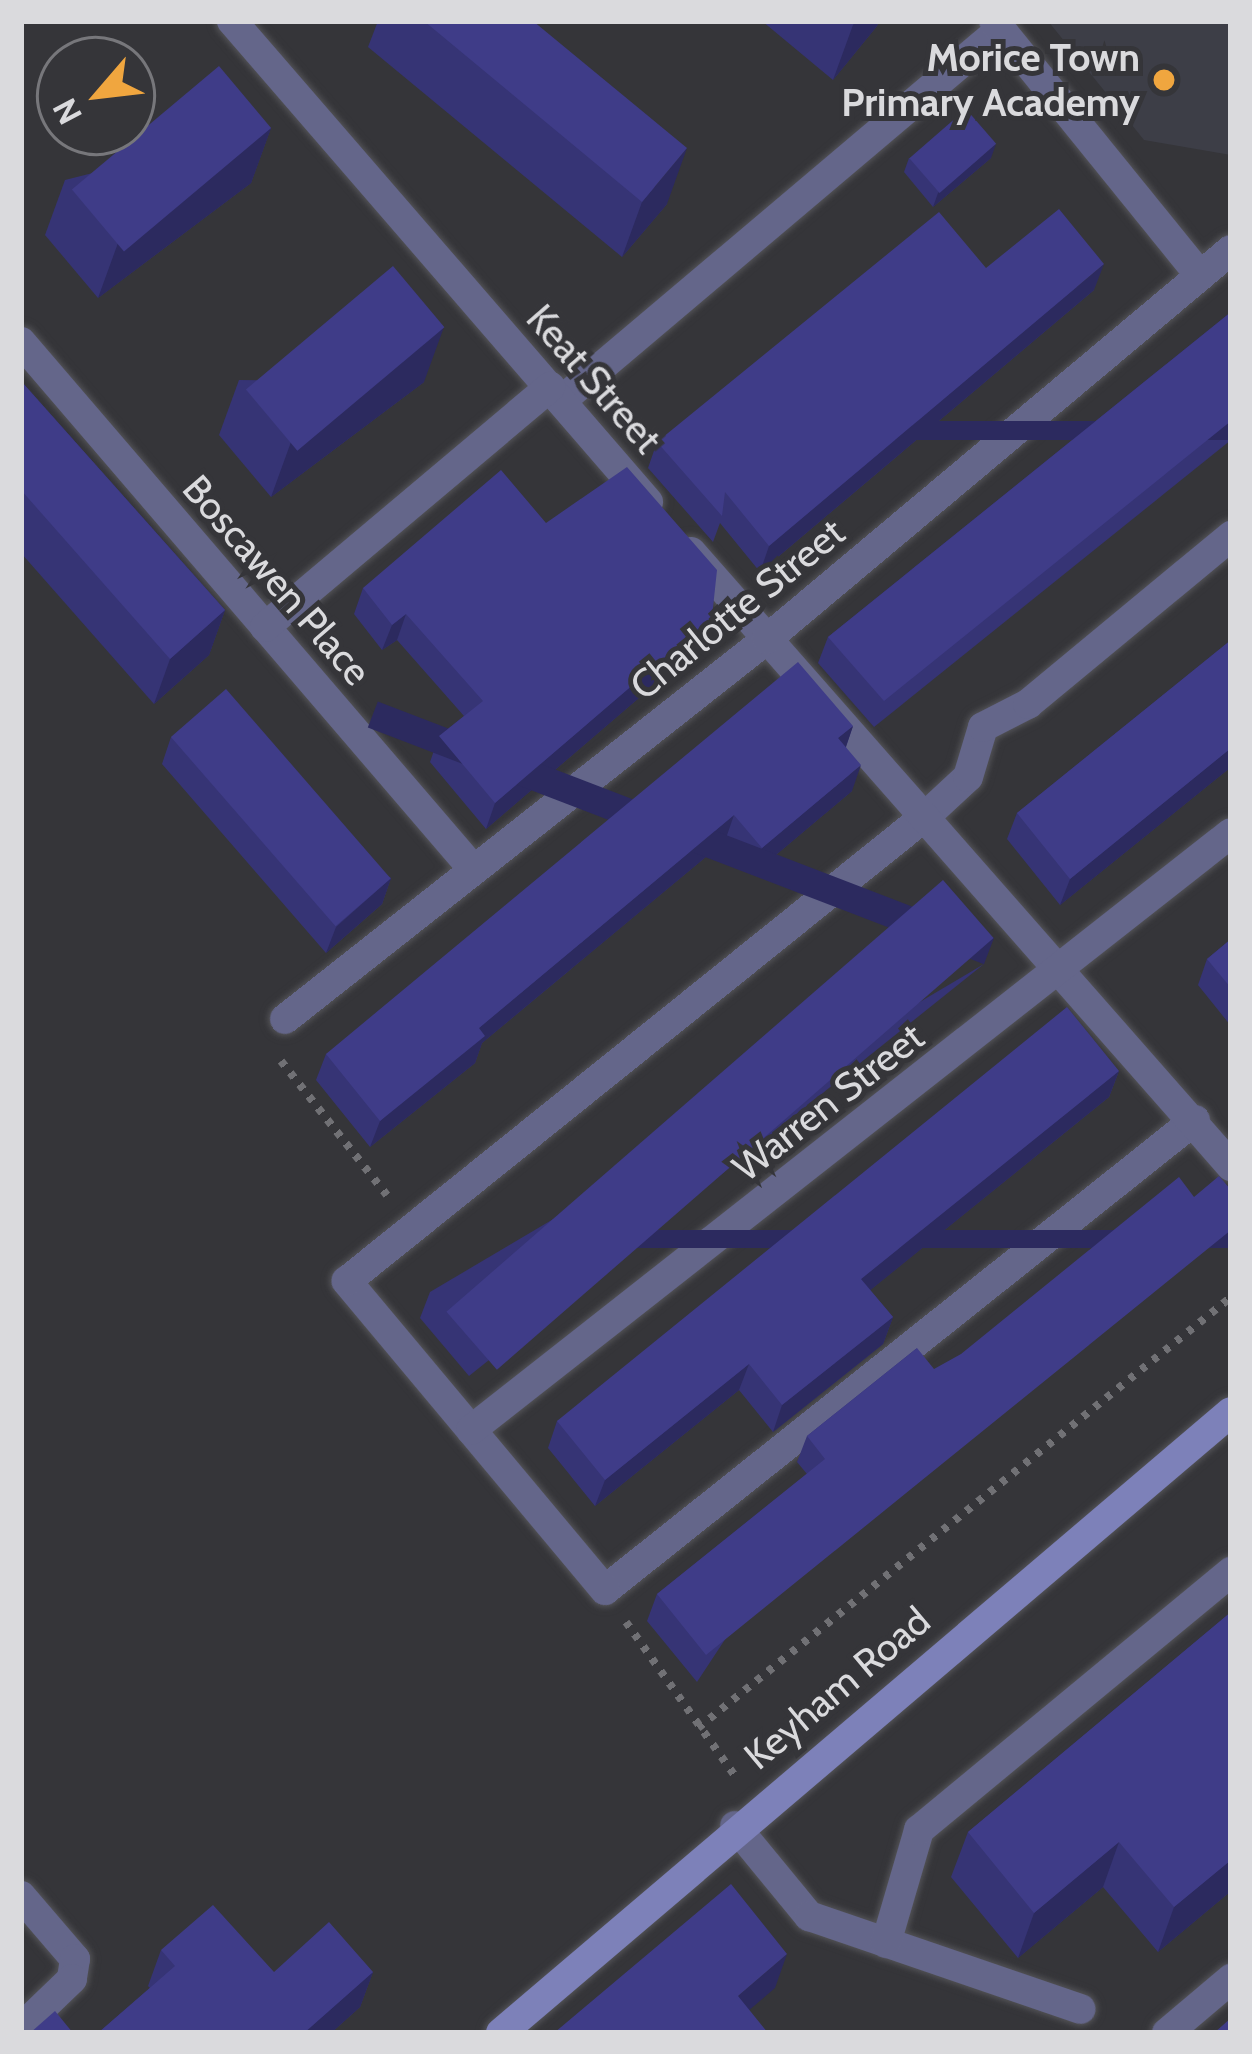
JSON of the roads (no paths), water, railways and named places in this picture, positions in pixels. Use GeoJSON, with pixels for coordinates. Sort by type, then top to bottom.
{"type":"FeatureCollection","features":[{"type":"Feature","properties":{"kind":"main road","name":"Keyham Road"},"geometry":{"type":"LineString","coordinates":[[501,2033],[746,1816],[1231,1412]]}},
{"type":"Feature","properties":{"kind":"street","name":"Keat Street"},"geometry":{"type":"LineString","coordinates":[[232,21],[766,639],[928,814],[1231,1166]]}},
{"type":"Feature","properties":{"kind":"street"},"geometry":{"type":"LineString","coordinates":[[265,627],[555,394],[998,25],[1200,275]]}},
{"type":"Feature","properties":{"kind":"street","name":"Charlotte Street"},"geometry":{"type":"LineString","coordinates":[[275,1029],[766,639],[1231,250]]}},
{"type":"Feature","properties":{"kind":"street","name":"Boscawen Place"},"geometry":{"type":"LineString","coordinates":[[21,342],[473,869]]}},
{"type":"Feature","properties":{"kind":"street"},"geometry":{"type":"LineString","coordinates":[[1195,1120],[605,1590],[347,1281],[410,1225],[928,814],[968,777],[983,727],[1028,704],[1231,536]]}},
{"type":"Feature","properties":{"kind":"street","name":"Warren Street"},"geometry":{"type":"LineString","coordinates":[[471,1430],[1231,833]]}},
{"type":"Feature","properties":{"kind":"street"},"geometry":{"type":"LineString","coordinates":[[886,1943],[919,1830],[1231,1572]]}},
{"type":"Feature","properties":{"kind":"street"},"geometry":{"type":"LineString","coordinates":[[746,1816],[809,1916],[1080,2009]]}},
{"type":"Feature","properties":{"kind":"street"},"geometry":{"type":"LineString","coordinates":[[21,1896],[76,1959],[72,1979],[21,2028]]}},
{"type":"Feature","properties":{"kind":"street"},"geometry":{"type":"LineString","coordinates":[[1167,2033],[1231,1979]]}},
{"type":"Feature","properties":{"kind":"place","name":"Morice Town Primary Academy"},"geometry":{"type":"Point","coordinates":[1164,80]}}]}
